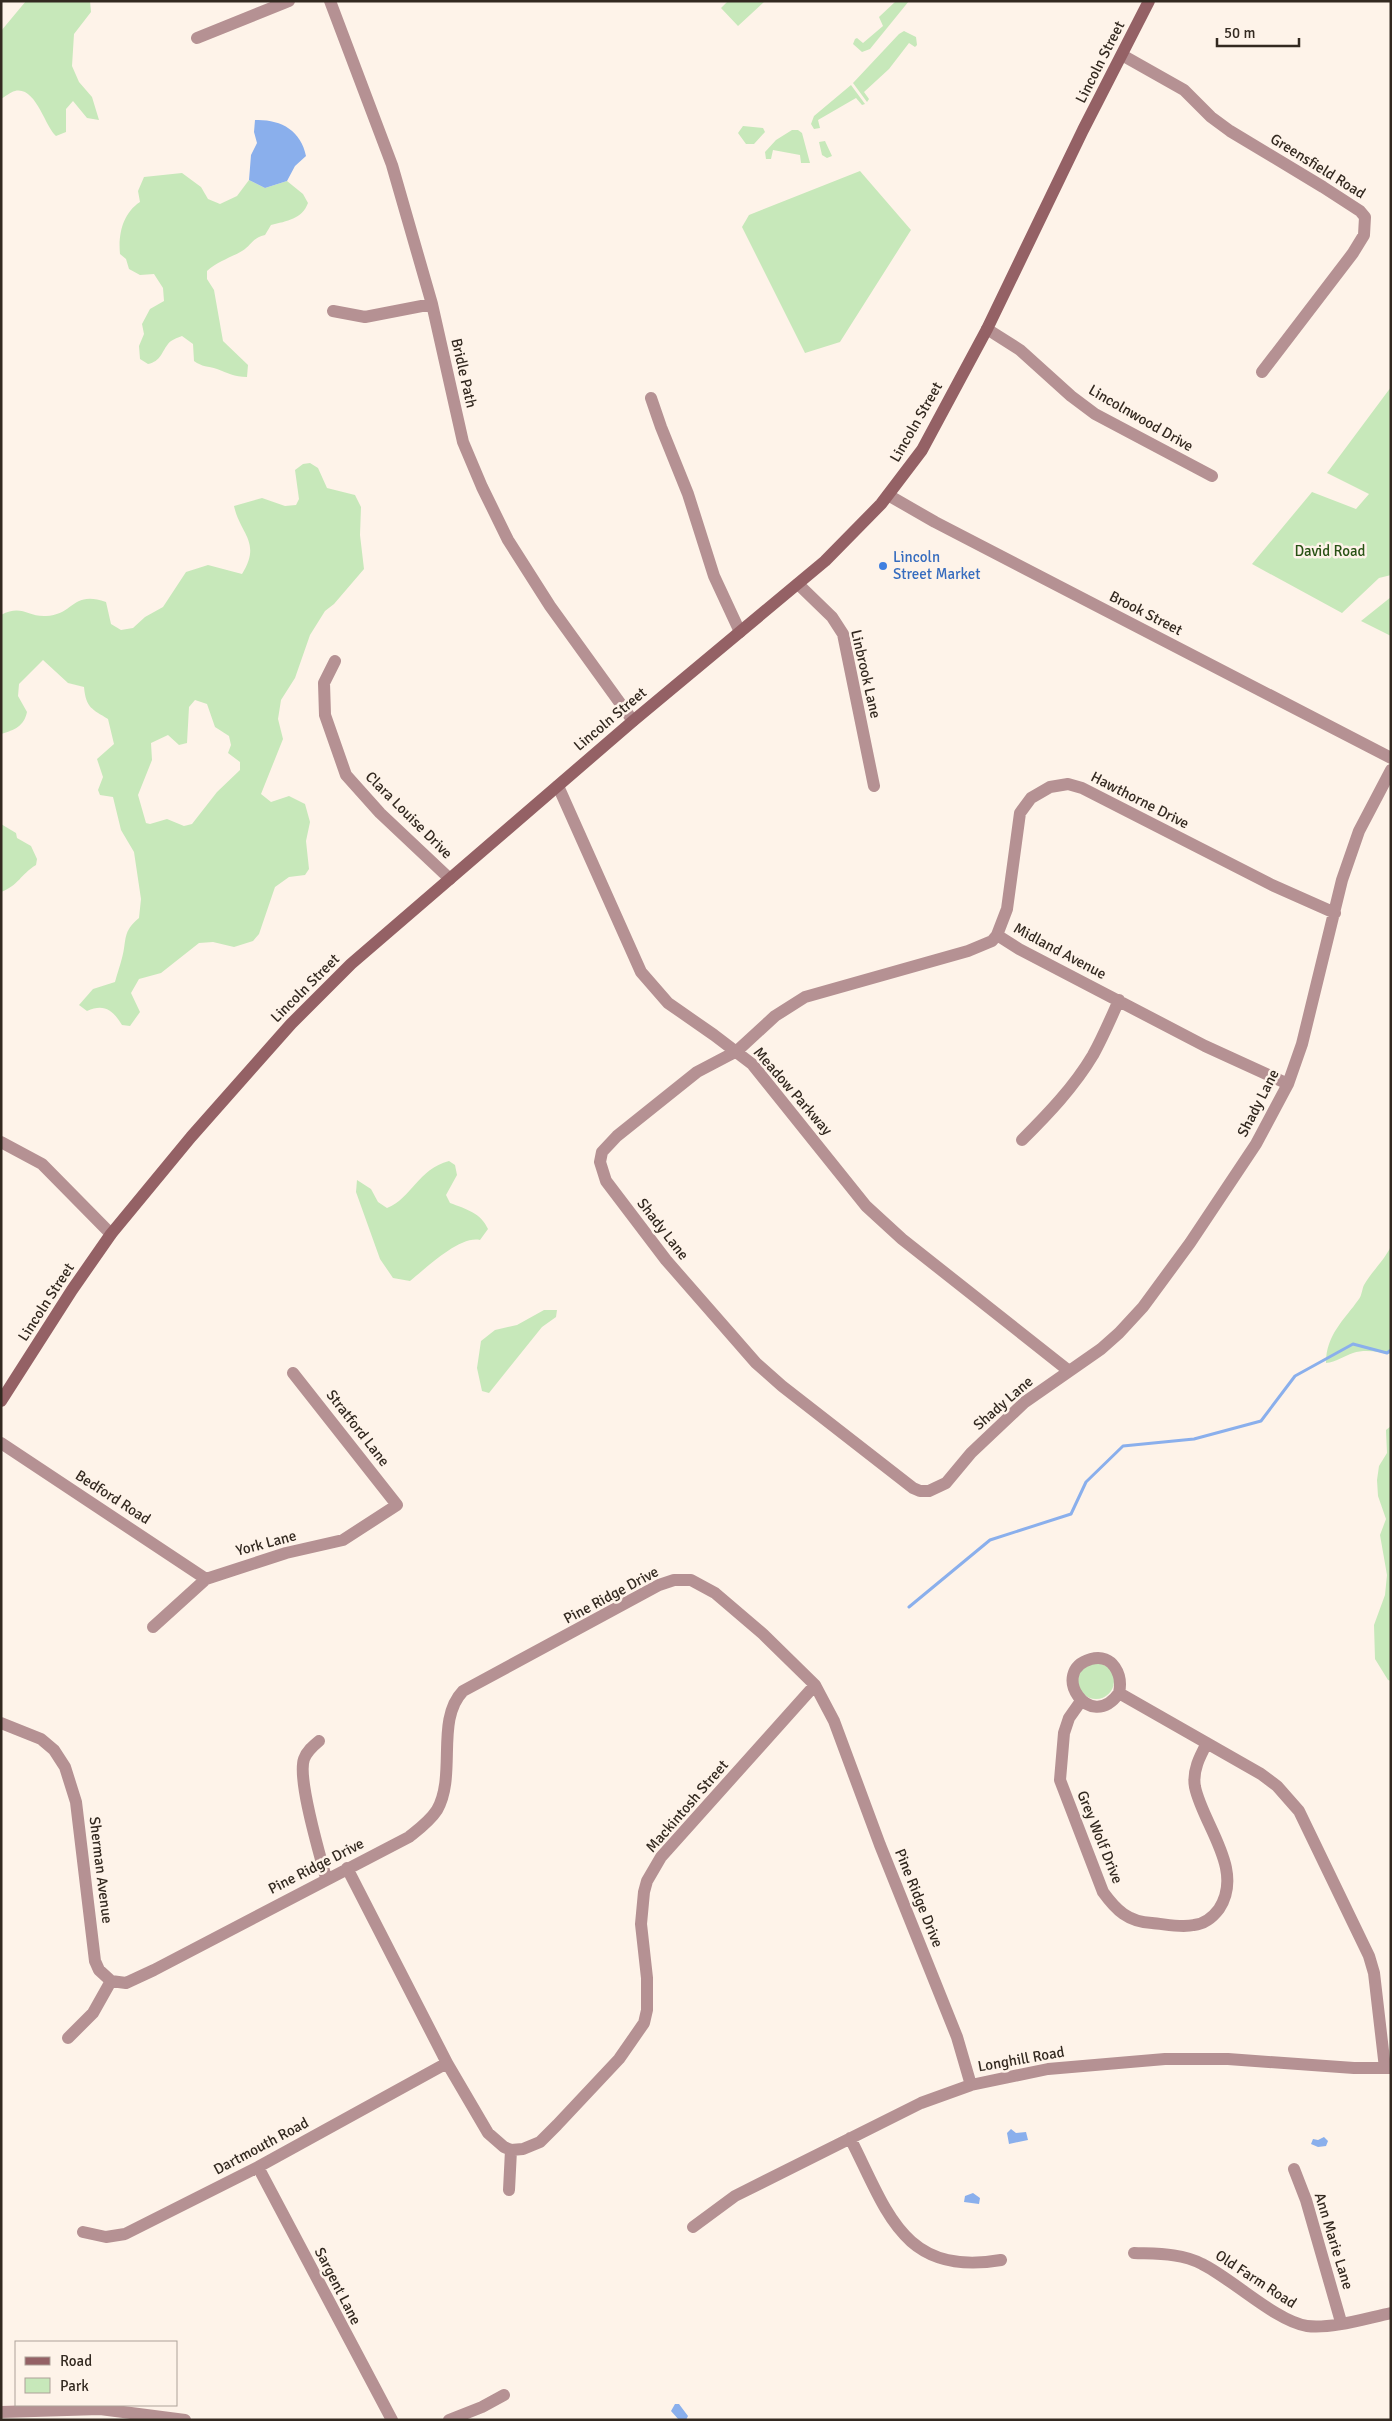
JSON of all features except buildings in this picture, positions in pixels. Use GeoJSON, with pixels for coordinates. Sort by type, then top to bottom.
{"type":"FeatureCollection","features":[{"type":"Feature","properties":{"kind":"main road","name":"Lincoln Street"},"geometry":{"type":"LineString","coordinates":[[1,1401],[72,1290],[111,1234],[191,1137],[291,1024],[351,964],[633,721],[798,584],[853,534],[888,495],[922,450],[987,328],[1149,1]]}},
{"type":"Feature","properties":{"kind":"street"},"geometry":{"type":"LineString","coordinates":[[197,38],[289,1]]}},
{"type":"Feature","properties":{"kind":"street","name":"Bridle Path"},"geometry":{"type":"LineString","coordinates":[[330,1],[392,165],[432,304],[463,442],[482,487],[508,540],[545,598],[633,721]]}},
{"type":"Feature","properties":{"kind":"street","name":"Greensfield Road"},"geometry":{"type":"LineString","coordinates":[[1122,55],[1184,90],[1211,117],[1230,131],[1323,187],[1360,211],[1365,218],[1364,235],[1352,253],[1262,372]]}},
{"type":"Feature","properties":{"kind":"street"},"geometry":{"type":"LineString","coordinates":[[333,311],[365,317],[432,304]]}},
{"type":"Feature","properties":{"kind":"street","name":"Lincolnwood Drive"},"geometry":{"type":"LineString","coordinates":[[987,328],[1020,350],[1071,396],[1095,414],[1212,476]]}},
{"type":"Feature","properties":{"kind":"street"},"geometry":{"type":"LineString","coordinates":[[652,398],[660,427],[688,494],[714,576],[740,632]]}},
{"type":"Feature","properties":{"kind":"street","name":"Brook Street"},"geometry":{"type":"LineString","coordinates":[[888,495],[935,522],[1391,758]]}},
{"type":"Feature","properties":{"kind":"street","name":"Linbrook Lane"},"geometry":{"type":"LineString","coordinates":[[798,584],[832,617],[843,634],[874,786]]}},
{"type":"Feature","properties":{"kind":"street","name":"Clara Louise Drive"},"geometry":{"type":"LineString","coordinates":[[335,661],[324,683],[325,716],[346,775],[380,813],[450,879]]}},
{"type":"Feature","properties":{"kind":"street","name":"Shady Lane"},"geometry":{"type":"LineString","coordinates":[[738,1052],[697,1072],[618,1136],[602,1152],[600,1162],[606,1182],[660,1252],[756,1363],[782,1386],[890,1471],[920,1491],[929,1491],[946,1483],[971,1454],[1025,1402],[1069,1372],[1113,1338],[1143,1308],[1256,1144],[1288,1084],[1302,1044],[1342,880],[1359,831],[1391,770]]}},
{"type":"Feature","properties":{"kind":"street","name":"Hawthorne Drive"},"geometry":{"type":"LineString","coordinates":[[996,935],[1007,909],[1020,812],[1031,798],[1050,787],[1068,784],[1082,788],[1272,885],[1335,913]]}},
{"type":"Feature","properties":{"kind":"street","name":"Meadow Parkway"},"geometry":{"type":"LineString","coordinates":[[558,786],[641,972],[668,1003],[752,1064],[790,1115],[831,1160],[866,1206],[902,1239],[1069,1372]]}},
{"type":"Feature","properties":{"kind":"street","name":"Midland Avenue"},"geometry":{"type":"LineString","coordinates":[[738,1052],[775,1016],[806,997],[968,951],[992,941],[996,935],[1018,949],[1205,1046],[1288,1084]]}},
{"type":"Feature","properties":{"kind":"street"},"geometry":{"type":"LineString","coordinates":[[1022,1140],[1056,1105],[1080,1075],[1093,1055],[1119,1000]]}},
{"type":"Feature","properties":{"kind":"street"},"geometry":{"type":"LineString","coordinates":[[1,1142],[42,1164],[111,1234]]}},
{"type":"Feature","properties":{"kind":"street","name":"Stratford Lane"},"geometry":{"type":"LineString","coordinates":[[292,1373],[397,1505]]}},
{"type":"Feature","properties":{"kind":"street","name":"Bedford Road"},"geometry":{"type":"LineString","coordinates":[[1,1443],[206,1579]]}},
{"type":"Feature","properties":{"kind":"street","name":"York Lane"},"geometry":{"type":"LineString","coordinates":[[153,1627],[206,1579],[286,1553],[343,1540],[397,1505]]}},
{"type":"Feature","properties":{"kind":"street","name":"Pine Ridge Drive"},"geometry":{"type":"LineString","coordinates":[[111,1981],[126,1983],[154,1970],[326,1878],[409,1837],[428,1821],[437,1810],[442,1798],[450,1718],[455,1699],[463,1691],[659,1585],[674,1580],[691,1580],[716,1592],[763,1634],[815,1685],[834,1721],[880,1845],[957,2037],[971,2085]]}},
{"type":"Feature","properties":{"kind":"street"},"geometry":{"type":"LineString","coordinates":[[1096,1658],[1109,1661],[1118,1669],[1121,1682],[1119,1693],[1114,1700],[1105,1705],[1094,1707],[1081,1701],[1074,1690],[1072,1679],[1076,1669],[1085,1661],[1096,1658]]}},
{"type":"Feature","properties":{"kind":"street","name":"Mackintosh Street"},"geometry":{"type":"LineString","coordinates":[[511,2150],[523,2149],[540,2142],[618,2059],[639,2033],[644,2024],[647,2010],[647,1978],[641,1924],[647,1881],[661,1857],[815,1685]]}},
{"type":"Feature","properties":{"kind":"street"},"geometry":{"type":"LineString","coordinates":[[1119,1693],[1261,1774],[1277,1786],[1299,1811],[1369,1956],[1374,1973],[1388,2068]]}},
{"type":"Feature","properties":{"kind":"street","name":"Grey Wolf Drive"},"geometry":{"type":"LineString","coordinates":[[1081,1701],[1069,1718],[1064,1733],[1060,1780],[1103,1892],[1113,1906],[1125,1917],[1140,1922],[1193,1926],[1205,1922],[1216,1912],[1226,1898],[1228,1882],[1224,1861],[1196,1787],[1195,1771],[1207,1743]]}},
{"type":"Feature","properties":{"kind":"street","name":"Sherman Avenue"},"geometry":{"type":"LineString","coordinates":[[1,1723],[42,1739],[54,1750],[65,1767],[76,1802],[95,1961],[99,1970],[111,1981]]}},
{"type":"Feature","properties":{"kind":"street"},"geometry":{"type":"LineString","coordinates":[[319,1741],[309,1750],[303,1760],[304,1778],[326,1878]]}},
{"type":"Feature","properties":{"kind":"street"},"geometry":{"type":"LineString","coordinates":[[347,1868],[448,2063],[488,2133],[504,2147],[511,2150],[509,2190]]}},
{"type":"Feature","properties":{"kind":"street"},"geometry":{"type":"LineString","coordinates":[[68,2038],[93,2013],[111,1981]]}},
{"type":"Feature","properties":{"kind":"street","name":"Longhill Road"},"geometry":{"type":"LineString","coordinates":[[693,2227],[735,2196],[921,2103],[971,2085],[1048,2069],[1164,2059],[1228,2060],[1388,2068]]}},
{"type":"Feature","properties":{"kind":"street","name":"Dartmouth Road"},"geometry":{"type":"LineString","coordinates":[[83,2232],[106,2237],[125,2234],[258,2167],[448,2063]]}},
{"type":"Feature","properties":{"kind":"street"},"geometry":{"type":"LineString","coordinates":[[850,2138],[888,2212],[914,2246],[928,2254],[946,2259],[1001,2260]]}},
{"type":"Feature","properties":{"kind":"street","name":"Sargent Lane"},"geometry":{"type":"LineString","coordinates":[[258,2167],[392,2420]]}},
{"type":"Feature","properties":{"kind":"street","name":"Ann Marie Lane"},"geometry":{"type":"LineString","coordinates":[[1294,2169],[1306,2200],[1342,2322]]}},
{"type":"Feature","properties":{"kind":"street","name":"Old Farm Road"},"geometry":{"type":"LineString","coordinates":[[1134,2253],[1174,2255],[1194,2260],[1220,2274],[1298,2324],[1308,2326],[1342,2322],[1391,2312]]}},
{"type":"Feature","properties":{"kind":"street"},"geometry":{"type":"LineString","coordinates":[[449,2420],[482,2407],[504,2395]]}},
{"type":"Feature","properties":{"kind":"street"},"geometry":{"type":"LineString","coordinates":[[1,2412],[76,2414],[100,2408],[185,2420]]}},
{"type":"Feature","properties":{"kind":"green space"},"geometry":{"type":"Polygon","coordinates":[[[26,1],[90,1],[91,12],[74,34],[72,66],[79,82],[92,97],[99,120],[87,118],[73,101],[66,109],[66,132],[56,136],[29,95],[22,91],[15,91],[1,99],[1,31],[26,1]]]}},
{"type":"Feature","properties":{"kind":"green space"},"geometry":{"type":"Polygon","coordinates":[[[728,1],[765,1],[738,26],[721,8],[728,1]]]}},
{"type":"Feature","properties":{"kind":"green space"},"geometry":{"type":"Polygon","coordinates":[[[896,1],[909,1],[870,49],[862,52],[853,44],[855,39],[857,38],[863,43],[883,26],[879,17],[896,1]]]}},
{"type":"Feature","properties":{"kind":"green space"},"geometry":{"type":"Polygon","coordinates":[[[904,31],[916,37],[917,45],[915,47],[909,43],[889,69],[864,92],[869,99],[867,102],[853,83],[904,31]]]}},
{"type":"Feature","properties":{"kind":"green space"},"geometry":{"type":"Polygon","coordinates":[[[851,85],[865,104],[862,105],[856,98],[818,120],[820,128],[814,129],[811,124],[814,116],[851,85]]]}},
{"type":"Feature","properties":{"kind":"green space"},"geometry":{"type":"Polygon","coordinates":[[[743,126],[763,128],[765,132],[754,144],[746,144],[738,133],[743,126]]]}},
{"type":"Feature","properties":{"kind":"green space"},"geometry":{"type":"Polygon","coordinates":[[[792,130],[798,130],[802,133],[810,163],[801,163],[800,155],[773,150],[771,159],[766,159],[765,152],[776,140],[792,130]]]}},
{"type":"Feature","properties":{"kind":"green space"},"geometry":{"type":"Polygon","coordinates":[[[825,141],[832,156],[827,158],[822,155],[819,142],[825,141]]]}},
{"type":"Feature","properties":{"kind":"green space"},"geometry":{"type":"Polygon","coordinates":[[[860,171],[911,230],[840,342],[805,353],[742,227],[749,215],[860,171]]]}},
{"type":"Feature","properties":{"kind":"green space"},"geometry":{"type":"Polygon","coordinates":[[[182,173],[201,187],[208,199],[220,204],[237,196],[249,180],[265,188],[287,181],[303,194],[308,203],[298,216],[271,225],[265,235],[257,238],[242,251],[207,271],[207,279],[214,290],[223,341],[248,365],[247,377],[235,376],[197,363],[194,361],[193,344],[182,336],[169,343],[156,361],[148,364],[140,359],[139,346],[144,334],[142,324],[150,309],[164,301],[163,288],[154,274],[140,275],[129,269],[126,259],[120,254],[121,232],[129,212],[140,202],[138,191],[144,177],[182,173]]]}},
{"type":"Feature","properties":{"kind":"green space","name":"David Road"},"geometry":{"type":"Polygon","coordinates":[[[1391,387],[1391,575],[1379,578],[1342,613],[1252,564],[1312,492],[1356,509],[1369,494],[1327,473],[1391,387]]]}},
{"type":"Feature","properties":{"kind":"green space"},"geometry":{"type":"Polygon","coordinates":[[[310,463],[318,468],[327,488],[355,495],[361,507],[360,535],[364,569],[334,604],[325,611],[310,635],[295,678],[281,700],[278,719],[283,739],[261,794],[271,802],[289,796],[305,804],[310,822],[306,841],[309,869],[305,875],[289,877],[275,887],[259,934],[253,941],[234,947],[213,942],[199,943],[161,973],[139,979],[131,993],[140,1012],[130,1026],[122,1025],[108,1009],[98,1008],[87,1011],[79,1005],[93,989],[115,982],[127,932],[139,918],[141,899],[134,852],[121,830],[113,797],[100,795],[98,790],[103,777],[97,759],[114,744],[108,719],[88,704],[84,687],[68,683],[43,660],[19,684],[18,696],[27,712],[24,721],[15,729],[1,734],[1,615],[19,611],[39,616],[55,615],[79,601],[95,599],[106,602],[111,624],[121,630],[133,628],[145,617],[163,607],[186,572],[208,565],[242,574],[248,563],[250,546],[234,506],[262,498],[285,506],[296,505],[299,499],[295,470],[303,464],[310,463]],[[195,700],[189,707],[187,743],[179,745],[168,735],[151,743],[152,760],[138,795],[146,823],[150,824],[167,819],[184,826],[192,824],[217,792],[240,770],[240,762],[228,753],[231,745],[229,736],[215,727],[207,704],[195,700]]]}},
{"type":"Feature","properties":{"kind":"green space","name":"David Road"},"geometry":{"type":"Polygon","coordinates":[[[1391,597],[1391,636],[1361,621],[1391,597]]]}},
{"type":"Feature","properties":{"kind":"green space"},"geometry":{"type":"Polygon","coordinates":[[[1,824],[16,833],[17,838],[31,846],[37,859],[36,865],[16,883],[1,892],[1,824]]]}},
{"type":"Feature","properties":{"kind":"green space"},"geometry":{"type":"Polygon","coordinates":[[[449,1161],[455,1165],[457,1175],[446,1195],[450,1203],[477,1215],[488,1229],[480,1240],[472,1240],[453,1248],[433,1261],[410,1281],[393,1278],[380,1259],[356,1192],[357,1180],[371,1189],[378,1202],[387,1208],[403,1198],[430,1170],[449,1161]]]}},
{"type":"Feature","properties":{"kind":"green space"},"geometry":{"type":"Polygon","coordinates":[[[1391,1246],[1391,1354],[1362,1351],[1326,1363],[1332,1336],[1361,1296],[1364,1285],[1391,1246]]]}},
{"type":"Feature","properties":{"kind":"green space"},"geometry":{"type":"Polygon","coordinates":[[[544,1310],[557,1310],[556,1317],[542,1327],[489,1393],[482,1391],[477,1368],[481,1341],[495,1330],[517,1325],[544,1310]]]}},
{"type":"Feature","properties":{"kind":"green space"},"geometry":{"type":"Polygon","coordinates":[[[1391,1426],[1391,1681],[1388,1680],[1375,1659],[1374,1625],[1385,1595],[1387,1575],[1380,1535],[1386,1519],[1378,1496],[1377,1480],[1379,1466],[1387,1453],[1386,1430],[1391,1426]]]}},
{"type":"Feature","properties":{"kind":"green space"},"geometry":{"type":"Polygon","coordinates":[[[1096,1663],[1108,1669],[1114,1681],[1108,1693],[1096,1699],[1084,1693],[1078,1681],[1084,1669],[1096,1663]]]}},
{"type":"Feature","properties":{"kind":"water"},"geometry":{"type":"Polygon","coordinates":[[[255,120],[281,124],[299,139],[306,156],[295,166],[287,181],[265,188],[249,180],[251,155],[257,143],[254,132],[255,120]]]}},
{"type":"Feature","properties":{"kind":"water"},"geometry":{"type":"Polygon","coordinates":[[[1011,2129],[1016,2133],[1026,2132],[1028,2140],[1009,2144],[1007,2133],[1011,2129]]]}},
{"type":"Feature","properties":{"kind":"water"},"geometry":{"type":"Polygon","coordinates":[[[1324,2137],[1328,2141],[1326,2146],[1318,2147],[1311,2144],[1313,2139],[1318,2140],[1324,2137]]]}},
{"type":"Feature","properties":{"kind":"water"},"geometry":{"type":"Polygon","coordinates":[[[973,2193],[980,2198],[979,2204],[964,2202],[965,2196],[973,2193]]]}},
{"type":"Feature","properties":{"kind":"water"},"geometry":{"type":"Polygon","coordinates":[[[675,2404],[679,2404],[688,2416],[686,2420],[679,2420],[671,2411],[675,2404]]]}},
{"type":"Feature","properties":{"kind":"waterway"},"geometry":{"type":"LineString","coordinates":[[909,1607],[990,1540],[1071,1514],[1086,1482],[1123,1446],[1194,1439],[1261,1421],[1295,1376],[1353,1344],[1387,1353],[1391,1350]]}},
{"type":"Feature","properties":{"kind":"place","name":"Lincoln Street Market"},"geometry":{"type":"Point","coordinates":[883,566]}}]}
